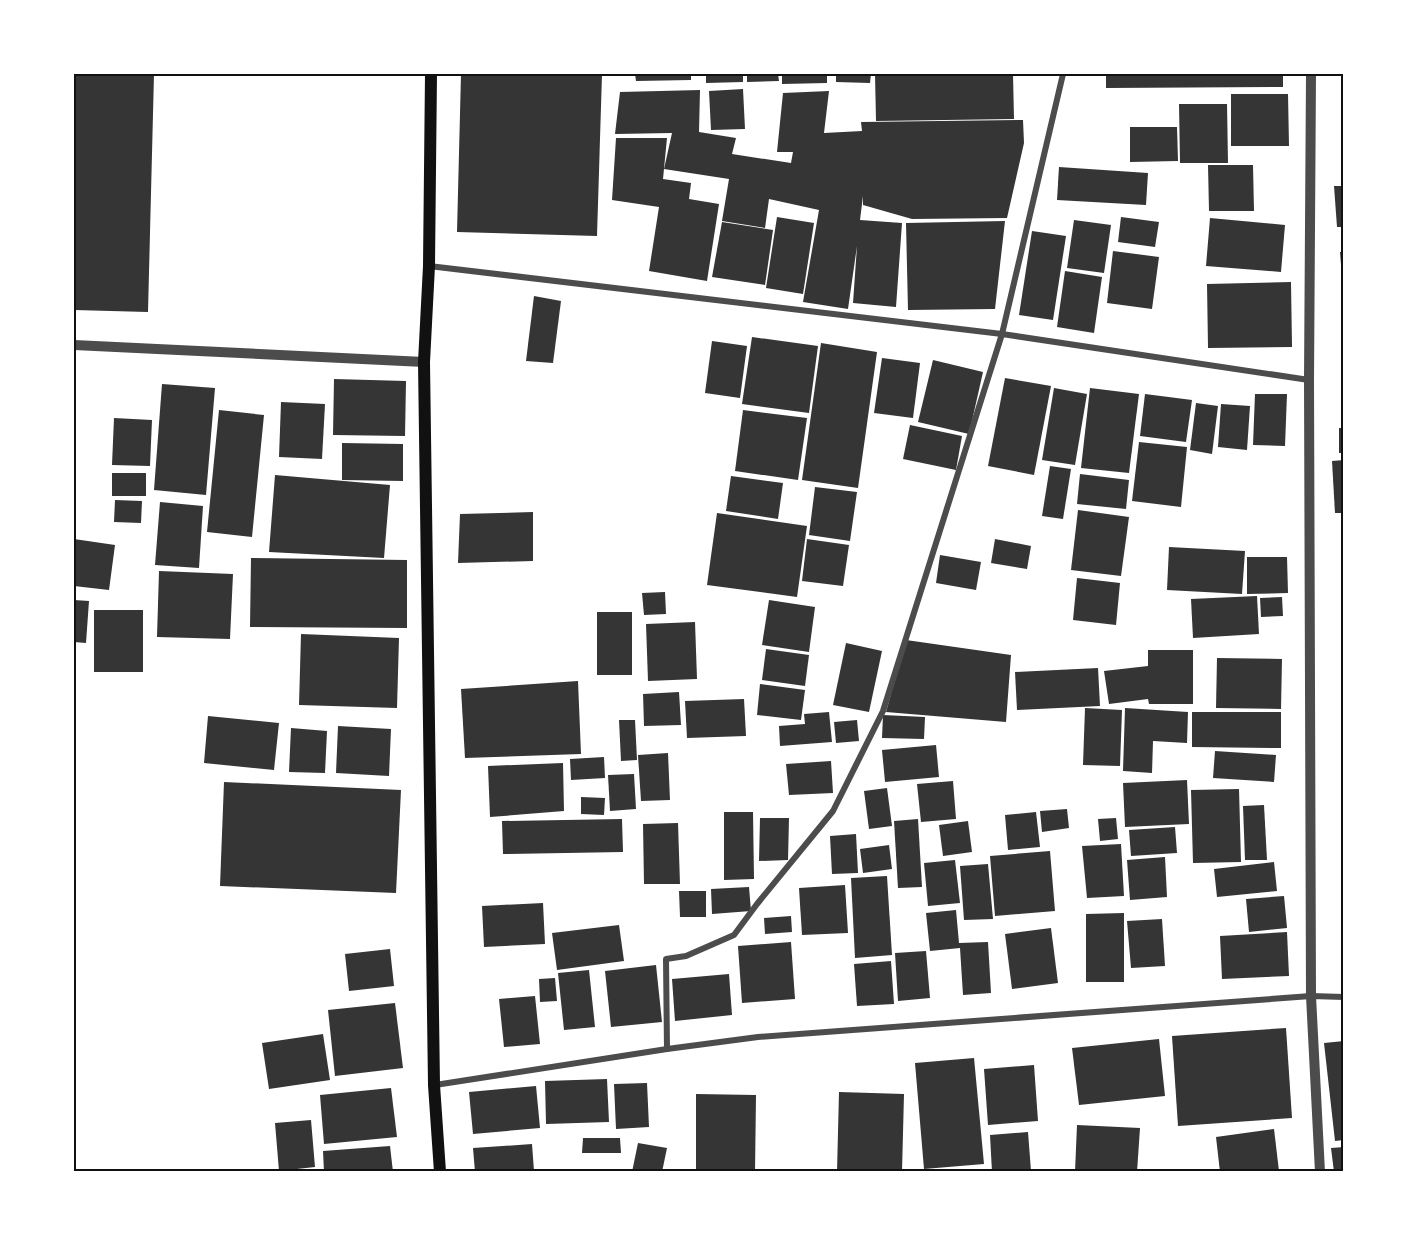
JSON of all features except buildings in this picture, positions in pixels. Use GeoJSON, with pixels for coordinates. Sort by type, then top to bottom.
{"type":"FeatureCollection","features":[{"type":"Feature","properties":{"kind":"main road"},"geometry":{"type":"LineString","coordinates":[[431,74],[429,266],[424,362],[434,1085],[440,1172]]}},
{"type":"Feature","properties":{"kind":"street"},"geometry":{"type":"LineString","coordinates":[[667,1049],[666,959],[686,956],[734,935],[833,811],[883,711],[1002,334],[1063,74]]}},
{"type":"Feature","properties":{"kind":"street"},"geometry":{"type":"LineString","coordinates":[[1311,74],[1309,380],[1311,996],[1320,1172]]}},
{"type":"Feature","properties":{"kind":"street"},"geometry":{"type":"LineString","coordinates":[[429,266],[1002,334],[1309,380]]}},
{"type":"Feature","properties":{"kind":"street"},"geometry":{"type":"LineString","coordinates":[[74,345],[424,362]]}},
{"type":"Feature","properties":{"kind":"street"},"geometry":{"type":"LineString","coordinates":[[434,1085],[758,1037],[1311,996],[1344,997]]}}]}
